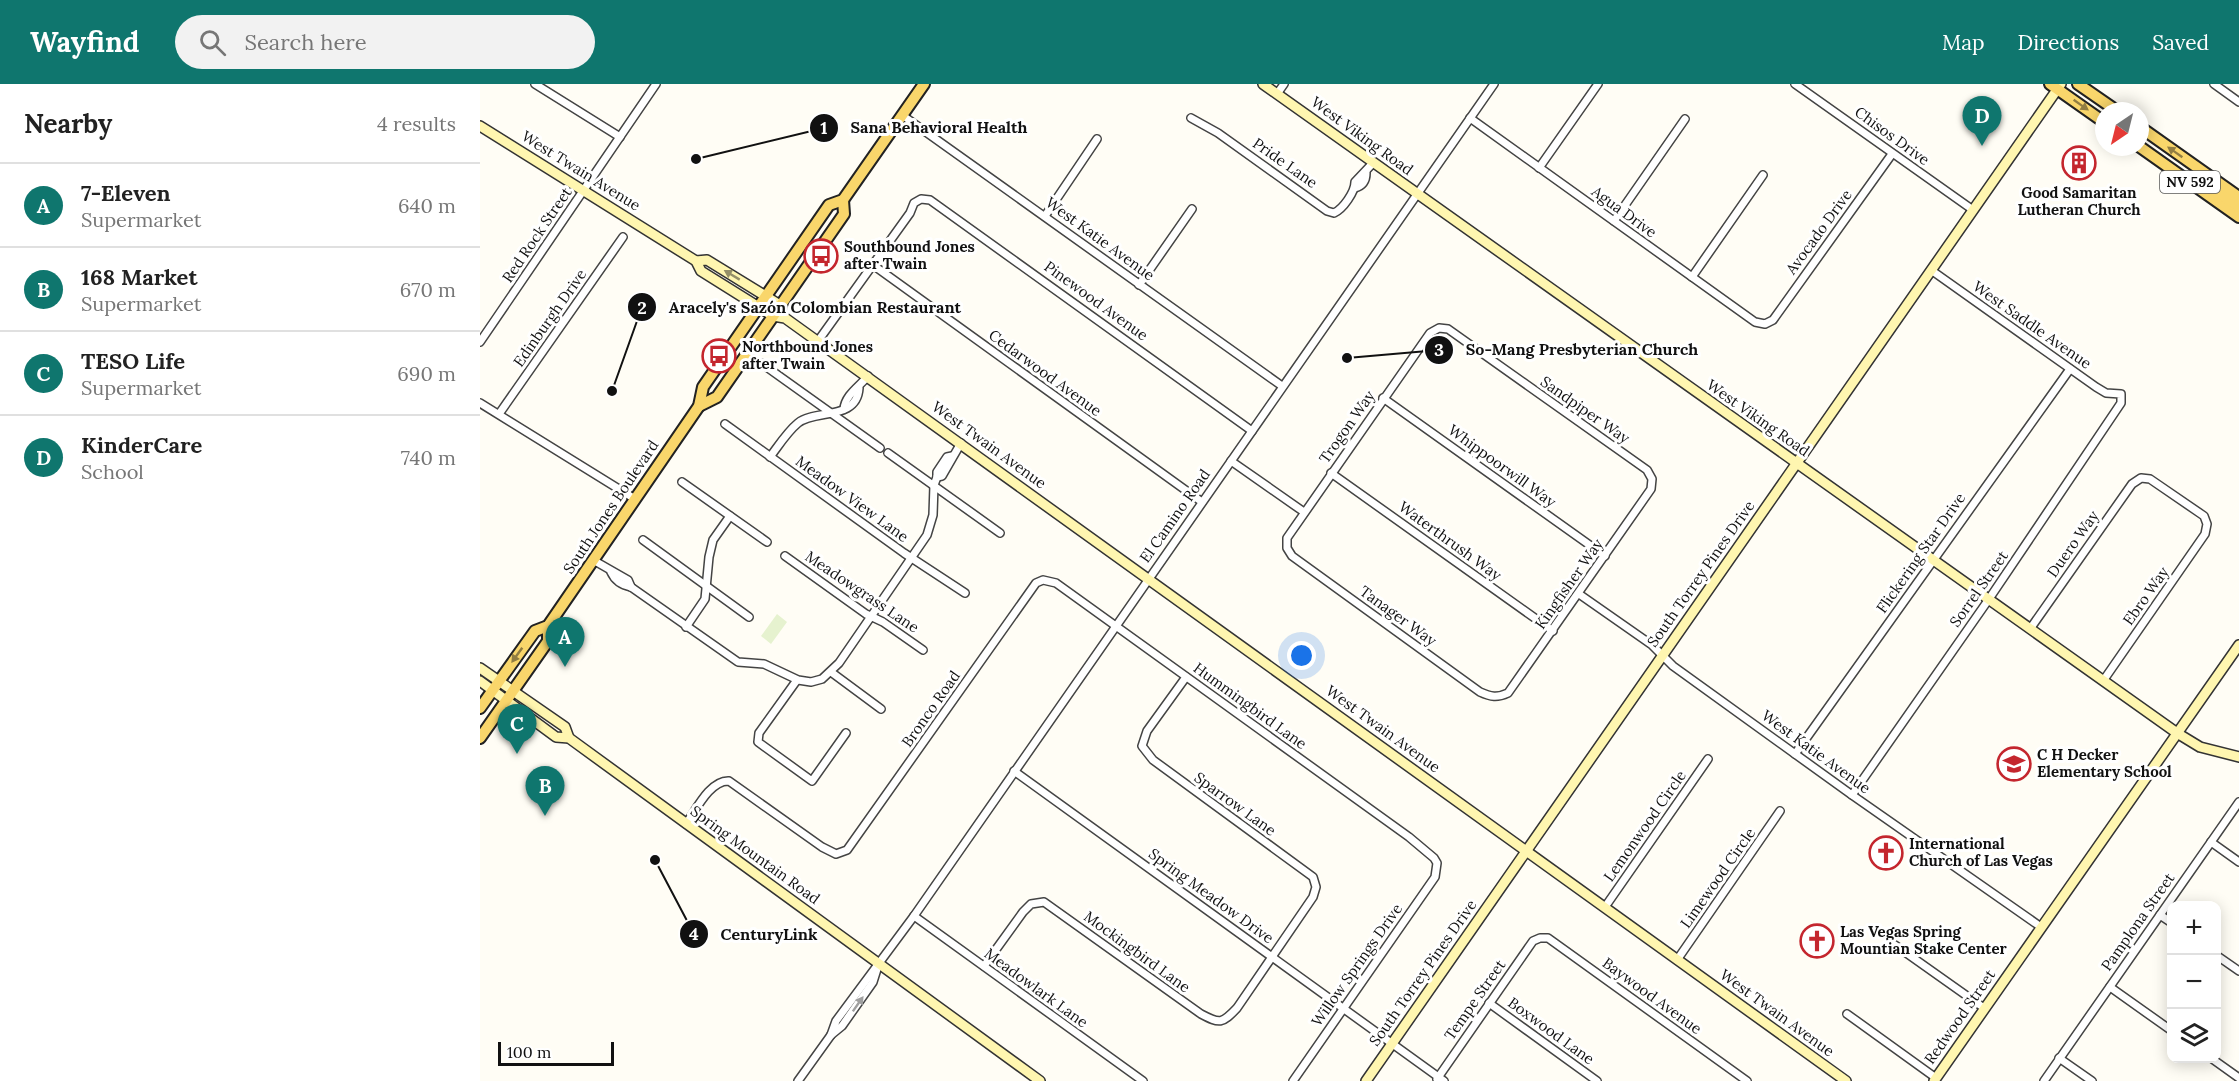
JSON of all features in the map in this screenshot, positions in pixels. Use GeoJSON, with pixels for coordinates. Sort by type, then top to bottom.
{"type":"FeatureCollection","features":[{"type":"Feature","properties":{"kind":"main road","name":"South Jones Boulevard"},"geometry":{"type":"LineString","coordinates":[[480,738],[548,641],[548,626],[699,406],[703,387],[829,205],[843,200],[924,84]]}},
{"type":"Feature","properties":{"kind":"main road"},"geometry":{"type":"LineString","coordinates":[[2078,84],[2104,102]]}},
{"type":"Feature","properties":{"kind":"main road"},"geometry":{"type":"LineString","coordinates":[[2056,86],[2095,115]]}},
{"type":"Feature","properties":{"kind":"main road","name":"NV 592"},"geometry":{"type":"LineString","coordinates":[[2149,133],[2239,197]]}},
{"type":"Feature","properties":{"kind":"main road","name":"NV 592"},"geometry":{"type":"LineString","coordinates":[[2149,153],[2239,216]]}},
{"type":"Feature","properties":{"kind":"main road"},"geometry":{"type":"LineString","coordinates":[[2187,180],[2213,189],[2239,207]]}},
{"type":"Feature","properties":{"kind":"main road","name":"South Jones Boulevard"},"geometry":{"type":"LineString","coordinates":[[699,406],[717,397],[844,214],[843,200]]}},
{"type":"Feature","properties":{"kind":"main road","name":"South Jones Boulevard"},"geometry":{"type":"LineString","coordinates":[[480,708],[535,631],[548,626]]}},
{"type":"Feature","properties":{"kind":"street"},"geometry":{"type":"LineString","coordinates":[[536,84],[620,137]]}},
{"type":"Feature","properties":{"kind":"street","name":"Red Rock Street"},"geometry":{"type":"LineString","coordinates":[[480,342],[656,84]]}},
{"type":"Feature","properties":{"kind":"street","name":"West Viking Road"},"geometry":{"type":"LineString","coordinates":[[1263,84],[2177,733],[2200,747],[2239,757]]}},
{"type":"Feature","properties":{"kind":"street"},"geometry":{"type":"LineString","coordinates":[[1277,94],[1284,84]]}},
{"type":"Feature","properties":{"kind":"street","name":"El Camino Road"},"geometry":{"type":"LineString","coordinates":[[798,1081],[831,1035],[842,1026],[873,982],[879,964],[1494,84]]}},
{"type":"Feature","properties":{"kind":"street"},"geometry":{"type":"LineString","coordinates":[[1539,168],[1598,84]]}},
{"type":"Feature","properties":{"kind":"street","name":"Chisos Drive"},"geometry":{"type":"LineString","coordinates":[[1795,84],[1973,210]]}},
{"type":"Feature","properties":{"kind":"street"},"geometry":{"type":"LineString","coordinates":[[2214,84],[2239,102]]}},
{"type":"Feature","properties":{"kind":"street","name":"South Torrey Pines Drive"},"geometry":{"type":"LineString","coordinates":[[1366,1081],[1973,210],[2056,86]]}},
{"type":"Feature","properties":{"kind":"street","name":"West Katie Avenue"},"geometry":{"type":"LineString","coordinates":[[902,115],[1282,386]]}},
{"type":"Feature","properties":{"kind":"street","name":"Pride Lane"},"geometry":{"type":"LineString","coordinates":[[1191,118],[1218,133],[1327,211],[1334,213],[1342,209],[1355,188],[1355,182],[1373,163]]}},
{"type":"Feature","properties":{"kind":"street","name":"Agua Drive"},"geometry":{"type":"LineString","coordinates":[[1470,118],[1755,322],[1765,324]]}},
{"type":"Feature","properties":{"kind":"street"},"geometry":{"type":"LineString","coordinates":[[1614,221],[1685,119]]}},
{"type":"Feature","properties":{"kind":"street","name":"West Twain Avenue"},"geometry":{"type":"LineString","coordinates":[[480,126],[696,261],[701,271],[773,316],[785,318],[818,341],[1846,1081]]}},
{"type":"Feature","properties":{"kind":"street"},"geometry":{"type":"LineString","coordinates":[[1045,216],[1097,139]]}},
{"type":"Feature","properties":{"kind":"street","name":"Avocado Drive"},"geometry":{"type":"LineString","coordinates":[[1765,324],[1773,320],[1892,154]]}},
{"type":"Feature","properties":{"kind":"street"},"geometry":{"type":"LineString","coordinates":[[1692,277],[1763,175]]}},
{"type":"Feature","properties":{"kind":"street","name":"Pinewood Avenue"},"geometry":{"type":"LineString","coordinates":[[873,265],[910,213],[914,203],[921,199],[930,200],[1252,431]]}},
{"type":"Feature","properties":{"kind":"street"},"geometry":{"type":"LineString","coordinates":[[1139,285],[1192,208]]}},
{"type":"Feature","properties":{"kind":"street","name":"Edinburgh Drive"},"geometry":{"type":"LineString","coordinates":[[499,414],[623,237]]}},
{"type":"Feature","properties":{"kind":"street","name":"West Twain Avenue"},"geometry":{"type":"LineString","coordinates":[[696,261],[707,260],[780,305]]}},
{"type":"Feature","properties":{"kind":"street"},"geometry":{"type":"LineString","coordinates":[[818,341],[873,265]]}},
{"type":"Feature","properties":{"kind":"street","name":"Cedarwood Avenue"},"geometry":{"type":"LineString","coordinates":[[873,265],[1202,502]]}},
{"type":"Feature","properties":{"kind":"street","name":"West Saddle Avenue"},"geometry":{"type":"LineString","coordinates":[[1931,270],[2106,393],[2121,394]]}},
{"type":"Feature","properties":{"kind":"street"},"geometry":{"type":"LineString","coordinates":[[780,305],[785,318]]}},
{"type":"Feature","properties":{"kind":"street","name":"Trogon Way"},"geometry":{"type":"LineString","coordinates":[[1287,548],[1287,538],[1331,473],[1430,333],[1439,328]]}},
{"type":"Feature","properties":{"kind":"street","name":"Sandpiper Way"},"geometry":{"type":"LineString","coordinates":[[1439,328],[1449,329],[1647,470],[1652,479]]}},
{"type":"Feature","properties":{"kind":"street"},"geometry":{"type":"LineString","coordinates":[[761,363],[880,448]]}},
{"type":"Feature","properties":{"kind":"street","name":"Flickering Star Drive"},"geometry":{"type":"LineString","coordinates":[[1796,754],[2070,369]]}},
{"type":"Feature","properties":{"kind":"street"},"geometry":{"type":"LineString","coordinates":[[771,457],[799,421],[833,414],[844,409],[844,404],[854,390],[859,388],[868,376]]}},
{"type":"Feature","properties":{"kind":"street","name":"Sorrel Street"},"geometry":{"type":"LineString","coordinates":[[1852,795],[2118,411],[2121,394]]}},
{"type":"Feature","properties":{"kind":"street","name":"Whippoorwill Way"},"geometry":{"type":"LineString","coordinates":[[1383,398],[1605,556]]}},
{"type":"Feature","properties":{"kind":"street"},"geometry":{"type":"LineString","coordinates":[[480,403],[635,499]]}},
{"type":"Feature","properties":{"kind":"street","name":"Meadow View Lane"},"geometry":{"type":"LineString","coordinates":[[725,424],[965,593]]}},
{"type":"Feature","properties":{"kind":"street"},"geometry":{"type":"LineString","coordinates":[[593,560],[628,580],[631,587],[738,662],[764,664],[797,680],[811,682],[822,679],[831,672],[873,617],[927,535],[933,515],[937,472],[947,457],[952,456],[961,443]]}},
{"type":"Feature","properties":{"kind":"street"},"geometry":{"type":"LineString","coordinates":[[888,453],[1000,533]]}},
{"type":"Feature","properties":{"kind":"street"},"geometry":{"type":"LineString","coordinates":[[1231,461],[1304,513]]}},
{"type":"Feature","properties":{"kind":"street","name":"Waterthrush Way"},"geometry":{"type":"LineString","coordinates":[[1331,473],[1553,631]]}},
{"type":"Feature","properties":{"kind":"street","name":"Duero Way"},"geometry":{"type":"LineString","coordinates":[[2030,629],[2132,484],[2140,478],[2150,479],[2204,516],[2207,524]]}},
{"type":"Feature","properties":{"kind":"street","name":"Kingfisher Way"},"geometry":{"type":"LineString","coordinates":[[1499,697],[1508,693],[1579,594],[1651,489],[1652,479]]}},
{"type":"Feature","properties":{"kind":"street"},"geometry":{"type":"LineString","coordinates":[[682,482],[767,542]]}},
{"type":"Feature","properties":{"kind":"street"},"geometry":{"type":"LineString","coordinates":[[686,627],[705,599],[713,540],[730,516]]}},
{"type":"Feature","properties":{"kind":"street","name":"Ebro Way"},"geometry":{"type":"LineString","coordinates":[[2103,681],[2205,534],[2207,524]]}},
{"type":"Feature","properties":{"kind":"street"},"geometry":{"type":"LineString","coordinates":[[643,540],[749,617]]}},
{"type":"Feature","properties":{"kind":"street","name":"Tanager Way"},"geometry":{"type":"LineString","coordinates":[[1287,548],[1292,556],[1480,692],[1499,697]]}},
{"type":"Feature","properties":{"kind":"street","name":"Meadowgrass Lane"},"geometry":{"type":"LineString","coordinates":[[785,556],[923,650]]}},
{"type":"Feature","properties":{"kind":"street","name":"Hummingbird Lane"},"geometry":{"type":"LineString","coordinates":[[1042,580],[1056,583],[1409,837],[1437,863]]}},
{"type":"Feature","properties":{"kind":"street","name":"Bronco Road"},"geometry":{"type":"LineString","coordinates":[[686,824],[718,783],[729,781],[822,847],[836,854],[842,854],[856,840],[1036,583],[1042,580]]}},
{"type":"Feature","properties":{"kind":"street","name":"West Katie Avenue"},"geometry":{"type":"LineString","coordinates":[[1579,594],[1652,645],[1673,666],[2041,927]]}},
{"type":"Feature","properties":{"kind":"street","name":"Redwood Street"},"geometry":{"type":"LineString","coordinates":[[1935,1079],[2239,645]]}},
{"type":"Feature","properties":{"kind":"street","name":"Spring Mountain Road"},"geometry":{"type":"LineString","coordinates":[[480,668],[506,700],[556,737],[569,738],[1040,1081]]}},
{"type":"Feature","properties":{"kind":"street"},"geometry":{"type":"LineString","coordinates":[[831,672],[881,709]]}},
{"type":"Feature","properties":{"kind":"street","name":"Sparrow Lane"},"geometry":{"type":"LineString","coordinates":[[1186,677],[1147,732],[1143,746],[1152,760],[1313,877],[1315,881],[1313,897],[1272,956]]}},
{"type":"Feature","properties":{"kind":"street"},"geometry":{"type":"LineString","coordinates":[[797,680],[759,733],[758,742],[812,780],[846,733]]}},
{"type":"Feature","properties":{"kind":"street","name":"Spring Mountain Road"},"geometry":{"type":"LineString","coordinates":[[480,681],[514,690],[565,727],[569,738]]}},
{"type":"Feature","properties":{"kind":"street","name":"Lemonwood Circle"},"geometry":{"type":"LineString","coordinates":[[1605,908],[1708,759]]}},
{"type":"Feature","properties":{"kind":"street","name":"Spring Meadow Drive"},"geometry":{"type":"LineString","coordinates":[[1014,771],[1393,1043],[1439,1080]]}},
{"type":"Feature","properties":{"kind":"street","name":"Pamplona Street"},"geometry":{"type":"LineString","coordinates":[[2044,1081],[2239,802]]}},
{"type":"Feature","properties":{"kind":"street","name":"Limewood Circle"},"geometry":{"type":"LineString","coordinates":[[1677,960],[1780,811]]}},
{"type":"Feature","properties":{"kind":"street"},"geometry":{"type":"LineString","coordinates":[[2211,842],[2239,862]]}},
{"type":"Feature","properties":{"kind":"street","name":"Willow Springs Drive"},"geometry":{"type":"LineString","coordinates":[[1293,1081],[1435,877],[1437,863]]}},
{"type":"Feature","properties":{"kind":"street","name":"Mockingbird Lane"},"geometry":{"type":"LineString","coordinates":[[984,966],[1023,912],[1031,904],[1044,902],[1201,1014],[1216,1022],[1222,1021],[1237,1008],[1272,956]]}},
{"type":"Feature","properties":{"kind":"street"},"geometry":{"type":"LineString","coordinates":[[2160,915],[2167,920]]}},
{"type":"Feature","properties":{"kind":"street","name":"Meadowlark Lane"},"geometry":{"type":"LineString","coordinates":[[914,916],[1143,1081]]}},
{"type":"Feature","properties":{"kind":"street","name":"Tempe Street"},"geometry":{"type":"LineString","coordinates":[[1439,1080],[1533,941],[1540,938]]}},
{"type":"Feature","properties":{"kind":"street","name":"Baywood Avenue"},"geometry":{"type":"LineString","coordinates":[[1540,938],[1548,938],[1747,1081]]}},
{"type":"Feature","properties":{"kind":"street"},"geometry":{"type":"LineString","coordinates":[[1895,945],[1984,1008]]}},
{"type":"Feature","properties":{"kind":"street"},"geometry":{"type":"LineString","coordinates":[[2221,958],[2239,971]]}},
{"type":"Feature","properties":{"kind":"street"},"geometry":{"type":"LineString","coordinates":[[2110,987],[2167,1027]]}},
{"type":"Feature","properties":{"kind":"street","name":"Boxwood Lane"},"geometry":{"type":"LineString","coordinates":[[1489,1003],[1597,1081]]}},
{"type":"Feature","properties":{"kind":"street"},"geometry":{"type":"LineString","coordinates":[[1847,1014],[1935,1079]]}},
{"type":"Feature","properties":{"kind":"street"},"geometry":{"type":"LineString","coordinates":[[2059,1058],[2091,1081]]}},
{"type":"Feature","properties":{"kind":"street"},"geometry":{"type":"LineString","coordinates":[[2217,1063],[2239,1078]]}},
{"type":"Feature","properties":{"kind":"green space"},"geometry":{"type":"Polygon","coordinates":[[[777,614],[787,622],[771,644],[761,636],[777,614]]]}},
{"type":"Feature","properties":{"kind":"place","name":"KinderCare"},"geometry":{"type":"Point","coordinates":[1982,146]}},
{"type":"Feature","properties":{"kind":"place","name":"Sana Behavioral Health"},"geometry":{"type":"Point","coordinates":[696,159]}},
{"type":"Feature","properties":{"kind":"place","name":"Good Samaritan Lutheran Church"},"geometry":{"type":"Point","coordinates":[2079,163]}},
{"type":"Feature","properties":{"kind":"place","name":"Southbound Jones after Twain"},"geometry":{"type":"Point","coordinates":[821,256]}},
{"type":"Feature","properties":{"kind":"place","name":"Northbound Jones after Twain"},"geometry":{"type":"Point","coordinates":[719,356]}},
{"type":"Feature","properties":{"kind":"place","name":"So-Mang Presbyterian Church"},"geometry":{"type":"Point","coordinates":[1347,358]}},
{"type":"Feature","properties":{"kind":"place","name":"Aracely's Sazón Colombian Restaurant"},"geometry":{"type":"Point","coordinates":[612,391]}},
{"type":"Feature","properties":{"kind":"place","name":"7-Eleven"},"geometry":{"type":"Point","coordinates":[565,667]}},
{"type":"Feature","properties":{"kind":"place","name":"TESO Life"},"geometry":{"type":"Point","coordinates":[517,754]}},
{"type":"Feature","properties":{"kind":"place","name":"C H Decker Elementary School"},"geometry":{"type":"Point","coordinates":[2014,764]}},
{"type":"Feature","properties":{"kind":"place","name":"168 Market"},"geometry":{"type":"Point","coordinates":[545,816]}},
{"type":"Feature","properties":{"kind":"place","name":"International Church of Las Vegas"},"geometry":{"type":"Point","coordinates":[1886,853]}},
{"type":"Feature","properties":{"kind":"place","name":"CenturyLink"},"geometry":{"type":"Point","coordinates":[655,860]}},
{"type":"Feature","properties":{"kind":"place","name":"Las Vegas Spring Mountian Stake Center"},"geometry":{"type":"Point","coordinates":[1817,941]}}]}
